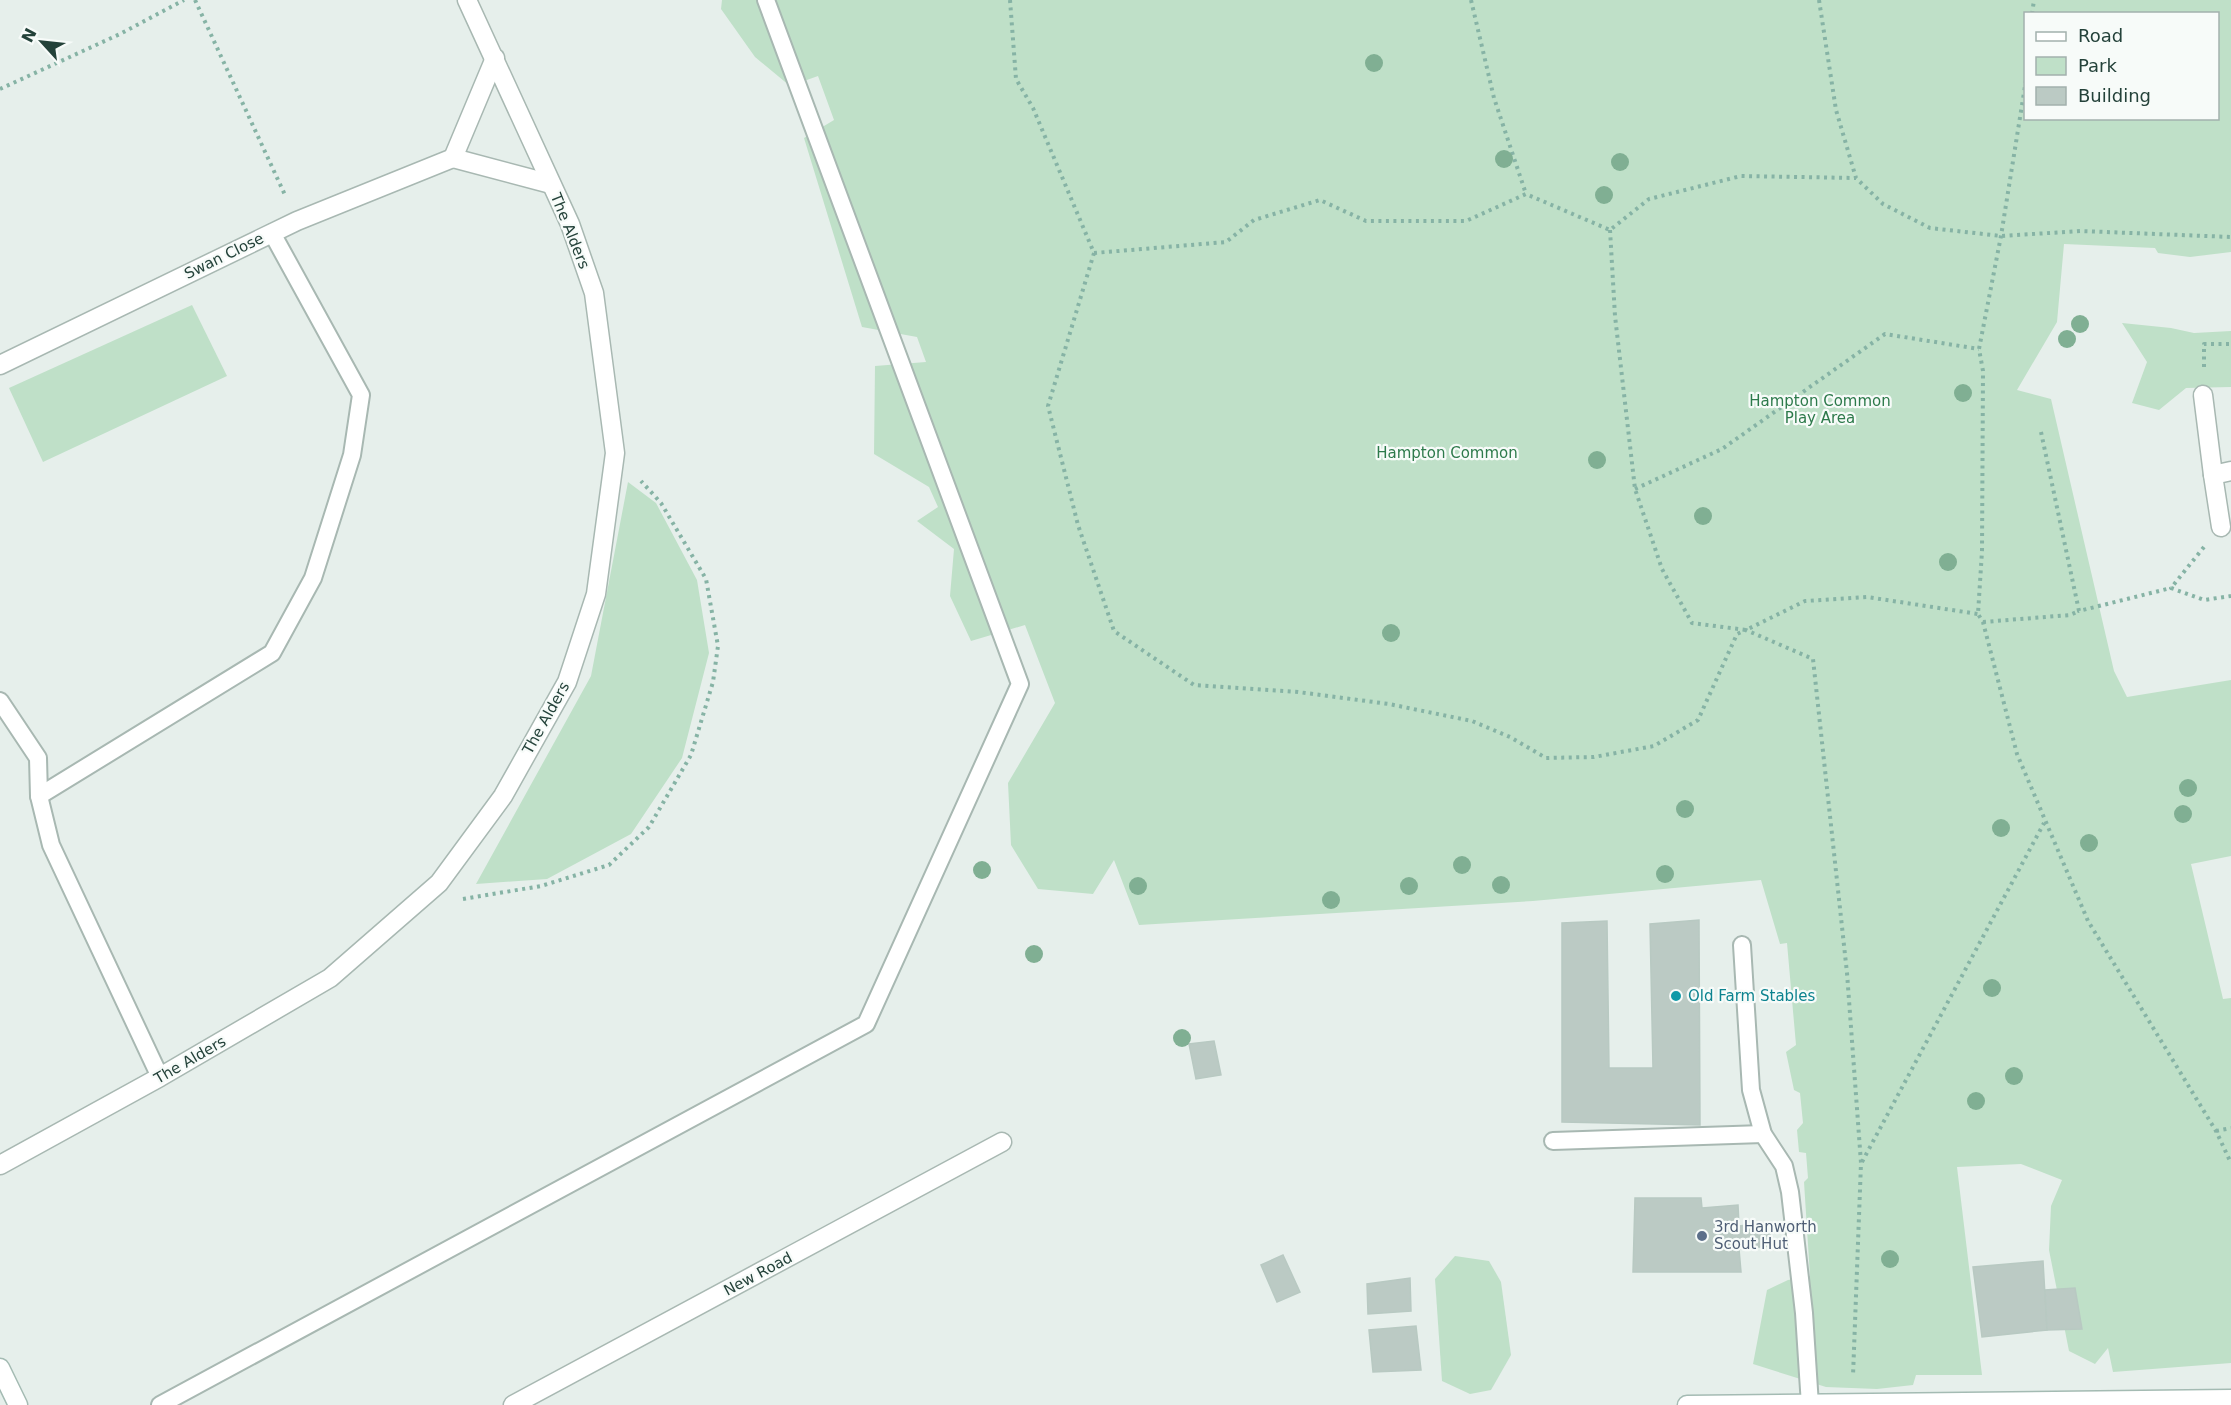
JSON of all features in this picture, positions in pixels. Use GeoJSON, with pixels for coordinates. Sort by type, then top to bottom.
{"type":"FeatureCollection","features":[{"type":"Feature","properties":{"kind":"street","name":"The Alders"},"geometry":{"type":"LineString","coordinates":[[0,1165],[160,1077],[330,978],[439,883],[503,796],[567,682],[596,594],[615,453],[594,293],[570,224],[467,0]]}},
{"type":"Feature","properties":{"kind":"street"},"geometry":{"type":"LineString","coordinates":[[495,58],[453,158],[551,184]]}},
{"type":"Feature","properties":{"kind":"street","name":"Swan Close"},"geometry":{"type":"LineString","coordinates":[[0,365],[297,221],[453,158]]}},
{"type":"Feature","properties":{"kind":"street"},"geometry":{"type":"LineString","coordinates":[[2203,395],[2221,527]]}},
{"type":"Feature","properties":{"kind":"street"},"geometry":{"type":"LineString","coordinates":[[2213,475],[2231,471]]}},
{"type":"Feature","properties":{"kind":"street","name":"New Road"},"geometry":{"type":"LineString","coordinates":[[513,1405],[1002,1142]]}},
{"type":"Feature","properties":{"kind":"street"},"geometry":{"type":"LineString","coordinates":[[0,1368],[18,1405]]}},
{"type":"Feature","properties":{"kind":"street"},"geometry":{"type":"LineString","coordinates":[[1687,1405],[1810,1404],[1852,1401],[2231,1399]]}},
{"type":"Feature","properties":{"kind":"lane"},"geometry":{"type":"LineString","coordinates":[[160,1405],[866,1024],[1020,684],[766,0]]}},
{"type":"Feature","properties":{"kind":"lane"},"geometry":{"type":"LineString","coordinates":[[39,796],[272,653],[313,578],[352,455],[361,395],[272,233]]}},
{"type":"Feature","properties":{"kind":"lane"},"geometry":{"type":"LineString","coordinates":[[0,701],[38,758],[39,796],[51,845],[160,1077]]}},
{"type":"Feature","properties":{"kind":"lane"},"geometry":{"type":"LineString","coordinates":[[1742,945],[1751,1090],[1763,1134],[1784,1166],[1790,1192],[1804,1313],[1810,1404]]}},
{"type":"Feature","properties":{"kind":"lane"},"geometry":{"type":"LineString","coordinates":[[1553,1141],[1763,1134]]}},
{"type":"Feature","properties":{"kind":"path"},"geometry":{"type":"LineString","coordinates":[[0,89],[120,34],[184,0]]}},
{"type":"Feature","properties":{"kind":"path"},"geometry":{"type":"LineString","coordinates":[[195,0],[297,221]]}},
{"type":"Feature","properties":{"kind":"path"},"geometry":{"type":"LineString","coordinates":[[1010,0],[1016,80],[1032,108],[1094,253],[1048,406],[1078,525],[1114,631],[1194,685],[1298,692],[1389,704],[1472,721],[1510,737],[1546,758],[1594,757],[1654,746],[1698,720],[1737,634],[1805,601],[1867,597],[1978,614]]}},
{"type":"Feature","properties":{"kind":"path"},"geometry":{"type":"LineString","coordinates":[[1471,0],[1494,98],[1526,194]]}},
{"type":"Feature","properties":{"kind":"path"},"geometry":{"type":"LineString","coordinates":[[1819,0],[1836,110],[1856,178],[1883,204],[1930,228],[2001,236],[2080,231],[2231,237]]}},
{"type":"Feature","properties":{"kind":"path"},"geometry":{"type":"LineString","coordinates":[[2024,86],[2001,236],[1979,349],[1983,371],[1982,551],[1978,614],[1983,622],[2017,754],[2044,823],[2088,921],[2216,1131],[2231,1162]]}},
{"type":"Feature","properties":{"kind":"path"},"geometry":{"type":"LineString","coordinates":[[1611,230],[1649,199],[1741,176],[1856,178]]}},
{"type":"Feature","properties":{"kind":"path"},"geometry":{"type":"LineString","coordinates":[[1094,253],[1226,242],[1254,220],[1320,200],[1366,221],[1466,221],[1526,194],[1611,230]]}},
{"type":"Feature","properties":{"kind":"path"},"geometry":{"type":"LineString","coordinates":[[1611,230],[1615,316],[1635,489],[1662,569],[1692,622],[1746,630],[1813,659],[1846,974],[1861,1163],[1852,1401]]}},
{"type":"Feature","properties":{"kind":"path"},"geometry":{"type":"LineString","coordinates":[[1635,489],[1722,450],[1885,334],[1979,349]]}},
{"type":"Feature","properties":{"kind":"path"},"geometry":{"type":"LineString","coordinates":[[2203,395],[2204,344],[2231,344]]}},
{"type":"Feature","properties":{"kind":"path"},"geometry":{"type":"LineString","coordinates":[[2041,432],[2079,611]]}},
{"type":"Feature","properties":{"kind":"path"},"geometry":{"type":"LineString","coordinates":[[439,883],[459,899],[541,886],[609,865],[649,827],[691,755],[713,682],[718,646],[706,579],[661,503],[615,453]]}},
{"type":"Feature","properties":{"kind":"path"},"geometry":{"type":"LineString","coordinates":[[2171,588],[2221,527]]}},
{"type":"Feature","properties":{"kind":"path"},"geometry":{"type":"LineString","coordinates":[[1983,622],[2070,615],[2171,588],[2204,600],[2231,596]]}},
{"type":"Feature","properties":{"kind":"path"},"geometry":{"type":"LineString","coordinates":[[1861,1163],[2044,823]]}},
{"type":"Feature","properties":{"kind":"path"},"geometry":{"type":"LineString","coordinates":[[2216,1131],[2231,1128]]}},
{"type":"Feature","properties":{"kind":"green space","name":"Hampton Common"},"geometry":{"type":"Polygon","coordinates":[[[722,0],[2231,0],[2231,252],[2190,257],[2158,253],[2155,248],[2064,244],[2057,322],[2017,390],[2051,399],[2114,671],[2127,697],[2231,680],[2231,856],[2191,864],[2223,999],[2231,998],[2231,1363],[2113,1372],[2108,1348],[2095,1364],[2069,1351],[2049,1250],[2051,1206],[2062,1180],[2021,1164],[1957,1167],[1982,1375],[1916,1375],[1913,1385],[1877,1389],[1826,1387],[1753,1364],[1767,1290],[1788,1280],[1810,1276],[1804,1182],[1808,1178],[1806,1153],[1799,1152],[1797,1130],[1803,1123],[1800,1093],[1794,1090],[1786,1052],[1796,1045],[1787,943],[1780,944],[1761,880],[1533,901],[1139,925],[1114,860],[1093,894],[1038,889],[1011,845],[1008,783],[1055,703],[1025,625],[971,641],[950,596],[954,549],[917,521],[938,507],[929,487],[874,454],[875,366],[926,362],[917,337],[862,327],[804,138],[834,120],[818,76],[790,86],[755,57],[721,9],[722,0]]]}},
{"type":"Feature","properties":{"kind":"green space"},"geometry":{"type":"Polygon","coordinates":[[[192,305],[227,376],[43,462],[9,388],[192,305]]]}},
{"type":"Feature","properties":{"kind":"green space"},"geometry":{"type":"Polygon","coordinates":[[[2122,323],[2194,333],[2231,331],[2231,387],[2186,388],[2159,410],[2132,403],[2147,362],[2122,323]]]}},
{"type":"Feature","properties":{"kind":"green space"},"geometry":{"type":"Polygon","coordinates":[[[628,482],[656,503],[697,580],[709,653],[682,758],[631,834],[547,879],[476,884],[591,676],[628,482]]]}},
{"type":"Feature","properties":{"kind":"green space"},"geometry":{"type":"Polygon","coordinates":[[[1455,1256],[1489,1261],[1501,1282],[1511,1355],[1491,1390],[1470,1394],[1442,1381],[1435,1279],[1455,1256]]]}},
{"type":"Feature","properties":{"kind":"building","name":"Old Farm Stables"},"geometry":{"type":"Polygon","coordinates":[[[1699,920],[1700,1125],[1562,1122],[1562,923],[1607,921],[1609,1068],[1653,1068],[1650,924],[1699,920]]]}},
{"type":"Feature","properties":{"kind":"building"},"geometry":{"type":"Polygon","coordinates":[[[1214,1041],[1221,1075],[1196,1079],[1189,1044],[1214,1041]]]}},
{"type":"Feature","properties":{"kind":"building","name":"3rd Hanworth Scout Hut"},"geometry":{"type":"Polygon","coordinates":[[[1635,1198],[1701,1198],[1702,1208],[1738,1205],[1739,1226],[1770,1222],[1770,1246],[1739,1249],[1741,1272],[1633,1272],[1635,1198]]]}},
{"type":"Feature","properties":{"kind":"building"},"geometry":{"type":"Polygon","coordinates":[[[1283,1255],[1300,1292],[1277,1302],[1261,1265],[1283,1255]]]}},
{"type":"Feature","properties":{"kind":"building"},"geometry":{"type":"Polygon","coordinates":[[[2043,1261],[2047,1330],[1982,1337],[1973,1267],[2043,1261]]]}},
{"type":"Feature","properties":{"kind":"building"},"geometry":{"type":"Polygon","coordinates":[[[1410,1278],[1411,1311],[1368,1314],[1367,1284],[1410,1278]]]}},
{"type":"Feature","properties":{"kind":"building"},"geometry":{"type":"Polygon","coordinates":[[[2075,1288],[2082,1329],[2047,1330],[2045,1290],[2075,1288]]]}},
{"type":"Feature","properties":{"kind":"building"},"geometry":{"type":"Polygon","coordinates":[[[1416,1326],[1421,1370],[1373,1372],[1369,1330],[1416,1326]]]}},
{"type":"Feature","properties":{"kind":"place","name":"Old Farm Stables"},"geometry":{"type":"Point","coordinates":[1676,996]}},
{"type":"Feature","properties":{"kind":"place","name":"3rd Hanworth Scout Hut"},"geometry":{"type":"Point","coordinates":[1702,1236]}},
{"type":"Feature","properties":{"kind":"park label","name":"Hampton Common Play Area"},"geometry":{"type":"Point","coordinates":[1820,410]}}]}
